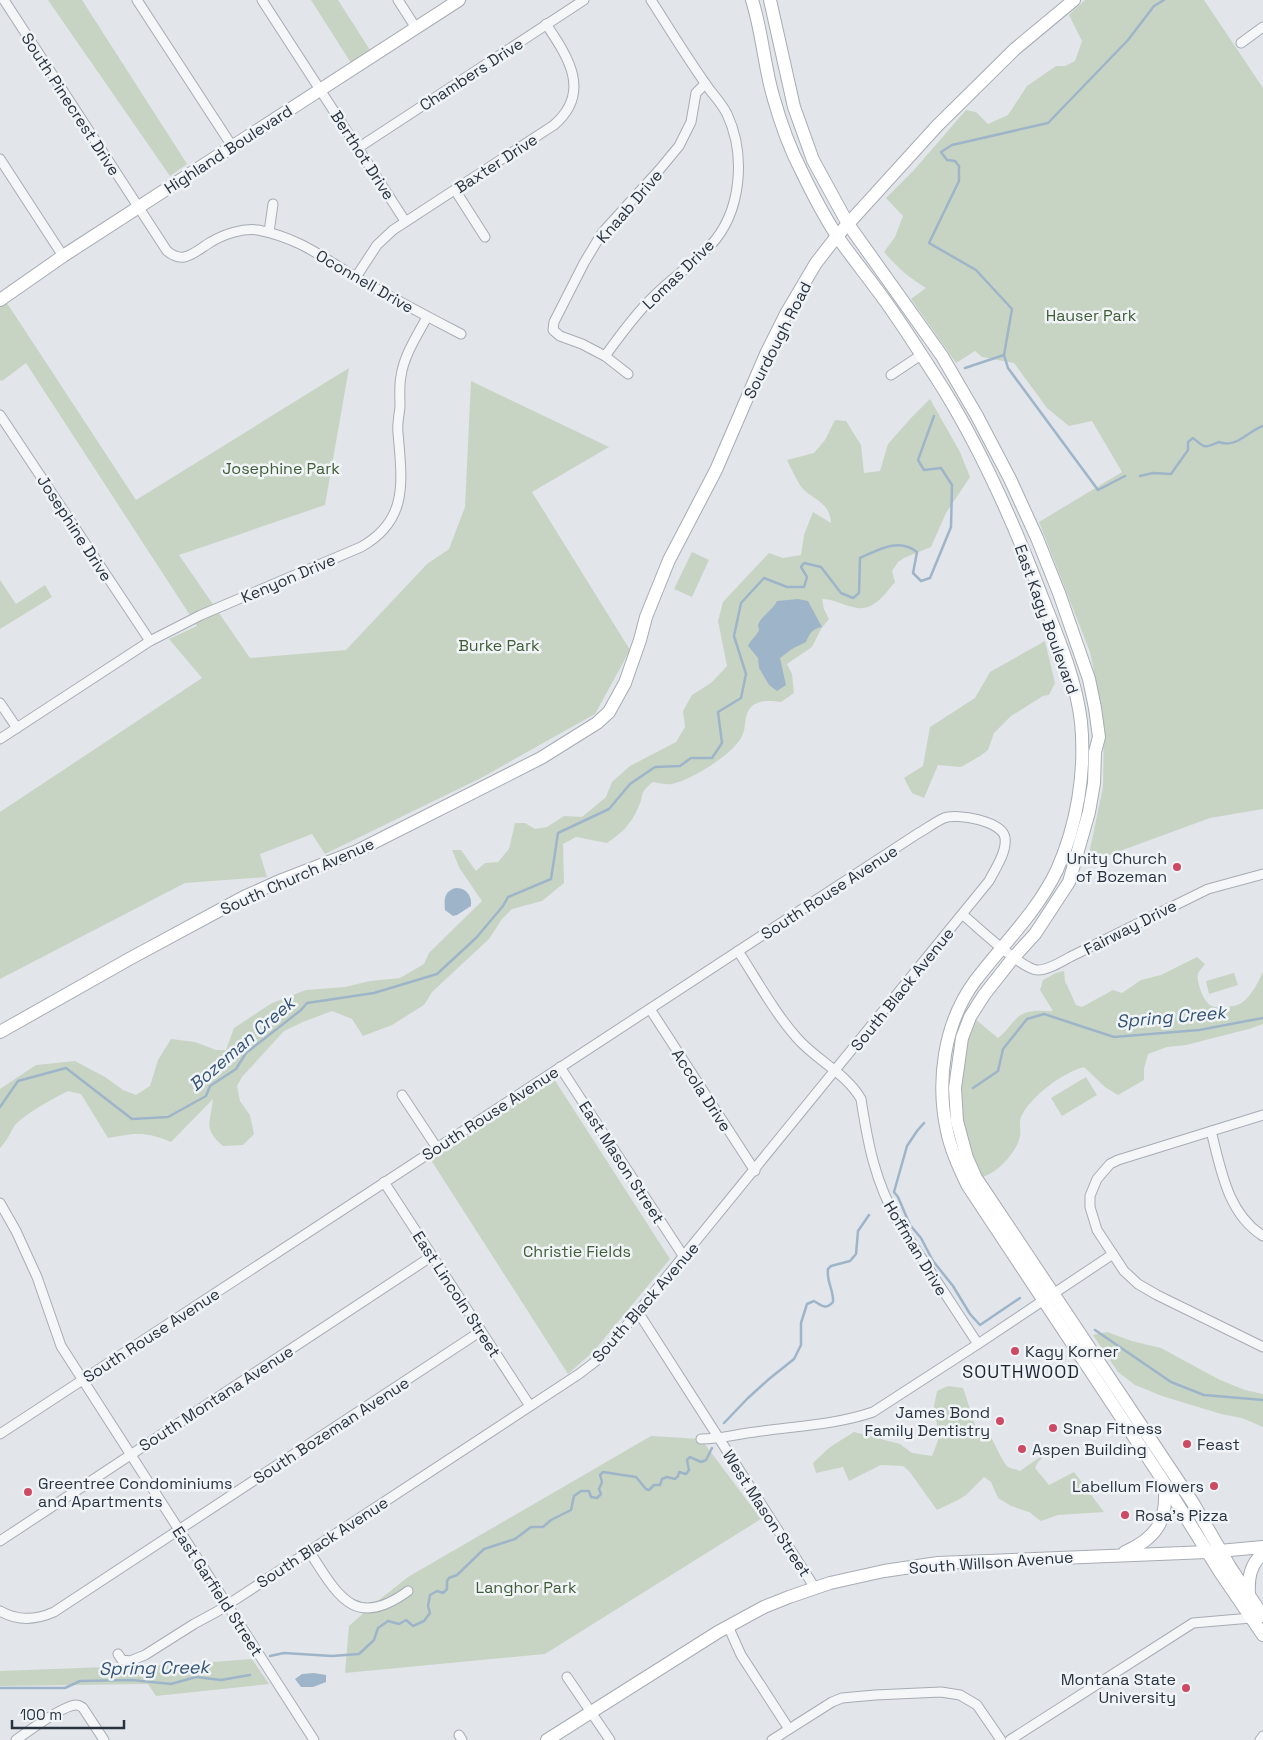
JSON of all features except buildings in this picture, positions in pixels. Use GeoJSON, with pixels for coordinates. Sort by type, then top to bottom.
{"type":"FeatureCollection","features":[{"type":"Feature","properties":{"kind":"main road","name":"Highland Boulevard"},"geometry":{"type":"LineString","coordinates":[[0,300],[63,256],[459,0]]}},
{"type":"Feature","properties":{"kind":"main road","name":"East Kagy Boulevard"},"geometry":{"type":"LineString","coordinates":[[752,0],[773,96],[801,171],[837,236],[888,305],[921,355],[945,392],[972,441],[1005,508],[1031,568],[1076,694],[1081,723],[1081,783],[1076,812],[1068,839],[1056,871],[1042,895],[1024,922],[975,982],[964,999],[955,1020],[945,1053],[942,1077],[943,1112],[947,1134],[968,1186],[1048,1297]]}},
{"type":"Feature","properties":{"kind":"main road","name":"East Kagy Boulevard"},"geometry":{"type":"LineString","coordinates":[[770,0],[794,107],[813,160],[848,224],[942,356],[977,416],[1010,479],[1037,538],[1059,593],[1089,679],[1098,737],[1095,752],[1094,782],[1085,831],[1070,882],[1035,934],[984,994],[970,1017],[962,1038],[956,1088],[957,1121],[967,1158],[976,1178],[1048,1297]]}},
{"type":"Feature","properties":{"kind":"main road","name":"Sourdough Road"},"geometry":{"type":"LineString","coordinates":[[596,723],[608,712],[625,683],[659,583],[716,470],[783,320],[816,263],[837,236],[976,86],[1015,49],[1074,0]]}},
{"type":"Feature","properties":{"kind":"main road","name":"South Church Avenue"},"geometry":{"type":"LineString","coordinates":[[0,1032],[214,912],[282,880],[359,850],[541,758],[596,723]]}},
{"type":"Feature","properties":{"kind":"main road"},"geometry":{"type":"LineString","coordinates":[[1048,1297],[1208,1552],[1257,1617]]}},
{"type":"Feature","properties":{"kind":"main road"},"geometry":{"type":"LineString","coordinates":[[1048,1297],[1193,1503],[1249,1595],[1263,1635]]}},
{"type":"Feature","properties":{"kind":"main road"},"geometry":{"type":"LineString","coordinates":[[1119,1555],[1147,1540],[1160,1524],[1166,1498],[1164,1481]]}},
{"type":"Feature","properties":{"kind":"main road","name":"South Willson Avenue"},"geometry":{"type":"LineString","coordinates":[[547,1740],[728,1626],[764,1607],[814,1588],[884,1572],[938,1563],[1208,1552],[1263,1547]]}},
{"type":"Feature","properties":{"kind":"main road"},"geometry":{"type":"LineString","coordinates":[[1249,1595],[1249,1574],[1256,1560],[1263,1552]]}},
{"type":"Feature","properties":{"kind":"street","name":"South Pinecrest Drive"},"geometry":{"type":"LineString","coordinates":[[4,0],[138,208]]}},
{"type":"Feature","properties":{"kind":"street"},"geometry":{"type":"LineString","coordinates":[[137,0],[232,146]]}},
{"type":"Feature","properties":{"kind":"street","name":"Berthot Drive"},"geometry":{"type":"LineString","coordinates":[[262,0],[406,221]]}},
{"type":"Feature","properties":{"kind":"street"},"geometry":{"type":"LineString","coordinates":[[398,0],[416,28]]}},
{"type":"Feature","properties":{"kind":"street","name":"Chambers Drive"},"geometry":{"type":"LineString","coordinates":[[358,148],[584,0]]}},
{"type":"Feature","properties":{"kind":"street","name":"Lomas Drive"},"geometry":{"type":"LineString","coordinates":[[605,356],[650,300],[712,244],[723,228],[732,206],[737,185],[739,161],[734,134],[723,106],[705,84],[651,0]]}},
{"type":"Feature","properties":{"kind":"street","name":"Baxter Drive"},"geometry":{"type":"LineString","coordinates":[[356,277],[384,237],[561,119],[572,97],[574,76],[565,53],[546,24]]}},
{"type":"Feature","properties":{"kind":"street"},"geometry":{"type":"LineString","coordinates":[[1241,43],[1263,27]]}},
{"type":"Feature","properties":{"kind":"street","name":"Knaab Drive"},"geometry":{"type":"LineString","coordinates":[[605,356],[576,341],[560,336],[552,327],[556,316],[584,262],[602,233],[679,146],[691,122],[696,93],[705,84]]}},
{"type":"Feature","properties":{"kind":"street"},"geometry":{"type":"LineString","coordinates":[[0,159],[63,256]]}},
{"type":"Feature","properties":{"kind":"street"},"geometry":{"type":"LineString","coordinates":[[455,190],[485,237]]}},
{"type":"Feature","properties":{"kind":"street"},"geometry":{"type":"LineString","coordinates":[[269,232],[273,204]]}},
{"type":"Feature","properties":{"kind":"street","name":"Oconnell Drive"},"geometry":{"type":"LineString","coordinates":[[138,208],[167,251],[178,257],[186,257],[218,238],[232,233],[254,230],[269,232],[304,245],[356,277],[461,334]]}},
{"type":"Feature","properties":{"kind":"street","name":"Kenyon Drive"},"geometry":{"type":"LineString","coordinates":[[0,739],[150,641],[201,615],[373,540],[387,526],[396,510],[402,486],[397,431],[400,377],[406,357],[427,317]]}},
{"type":"Feature","properties":{"kind":"street"},"geometry":{"type":"LineString","coordinates":[[891,375],[921,355]]}},
{"type":"Feature","properties":{"kind":"street"},"geometry":{"type":"LineString","coordinates":[[605,356],[628,374]]}},
{"type":"Feature","properties":{"kind":"street","name":"Josephine Drive"},"geometry":{"type":"LineString","coordinates":[[0,415],[150,641]]}},
{"type":"Feature","properties":{"kind":"street"},"geometry":{"type":"LineString","coordinates":[[0,703],[16,728]]}},
{"type":"Feature","properties":{"kind":"street","name":"South Rouse Avenue"},"geometry":{"type":"LineString","coordinates":[[0,1434],[944,818],[962,817],[987,822]]}},
{"type":"Feature","properties":{"kind":"street","name":"South Black Avenue"},"geometry":{"type":"LineString","coordinates":[[118,1654],[122,1660],[130,1662],[145,1655],[227,1605],[596,1361],[755,1171],[989,881],[1004,848],[1006,837],[1001,830],[987,822]]}},
{"type":"Feature","properties":{"kind":"street","name":"Fairway Drive"},"geometry":{"type":"LineString","coordinates":[[963,915],[1003,947],[1013,958],[1026,966],[1038,970],[1053,965],[1208,889],[1263,874]]}},
{"type":"Feature","properties":{"kind":"street","name":"Hoffman Drive"},"geometry":{"type":"LineString","coordinates":[[738,951],[784,1022],[797,1038],[848,1081],[861,1099],[872,1161],[889,1206],[978,1344]]}},
{"type":"Feature","properties":{"kind":"street","name":"Accola Drive"},"geometry":{"type":"LineString","coordinates":[[650,1009],[755,1171]]}},
{"type":"Feature","properties":{"kind":"street","name":"East Mason Street"},"geometry":{"type":"LineString","coordinates":[[560,1067],[684,1257]]}},
{"type":"Feature","properties":{"kind":"street"},"geometry":{"type":"LineString","coordinates":[[402,1095],[437,1148]]}},
{"type":"Feature","properties":{"kind":"street"},"geometry":{"type":"LineString","coordinates":[[1263,1115],[1118,1160],[1103,1170],[1093,1187],[1090,1207],[1097,1230],[1124,1271],[1148,1290],[1263,1347]]}},
{"type":"Feature","properties":{"kind":"street"},"geometry":{"type":"LineString","coordinates":[[1212,1131],[1222,1174],[1232,1202],[1244,1221],[1263,1236]]}},
{"type":"Feature","properties":{"kind":"street","name":"East Lincoln Street"},"geometry":{"type":"LineString","coordinates":[[384,1182],[530,1406]]}},
{"type":"Feature","properties":{"kind":"street","name":"East Garfield Street"},"geometry":{"type":"LineString","coordinates":[[0,1204],[31,1263],[61,1346],[314,1740]]}},
{"type":"Feature","properties":{"kind":"street"},"geometry":{"type":"LineString","coordinates":[[702,1439],[719,1439],[754,1432],[854,1418],[873,1412],[1113,1254]]}},
{"type":"Feature","properties":{"kind":"street","name":"South Montana Avenue"},"geometry":{"type":"LineString","coordinates":[[0,1541],[432,1256]]}},
{"type":"Feature","properties":{"kind":"street"},"geometry":{"type":"LineString","coordinates":[[638,1312],[719,1439]]}},
{"type":"Feature","properties":{"kind":"street","name":"South Bozeman Avenue"},"geometry":{"type":"LineString","coordinates":[[0,1611],[8,1616],[24,1619],[38,1618],[54,1612],[481,1331]]}},
{"type":"Feature","properties":{"kind":"street","name":"West Mason Street"},"geometry":{"type":"LineString","coordinates":[[719,1439],[814,1588]]}},
{"type":"Feature","properties":{"kind":"street"},"geometry":{"type":"LineString","coordinates":[[309,1551],[335,1591],[350,1604],[369,1609],[385,1606],[408,1591]]}},
{"type":"Feature","properties":{"kind":"street"},"geometry":{"type":"LineString","coordinates":[[1010,1740],[1193,1623],[1257,1617]]}},
{"type":"Feature","properties":{"kind":"street"},"geometry":{"type":"LineString","coordinates":[[728,1626],[741,1655],[789,1729]]}},
{"type":"Feature","properties":{"kind":"street"},"geometry":{"type":"LineString","coordinates":[[568,1677],[610,1740]]}},
{"type":"Feature","properties":{"kind":"street"},"geometry":{"type":"LineString","coordinates":[[772,1740],[832,1702],[842,1698],[876,1694],[941,1692],[960,1695],[977,1705],[1001,1740]]}},
{"type":"Feature","properties":{"kind":"street"},"geometry":{"type":"LineString","coordinates":[[16,1740],[64,1708],[79,1705],[83,1708],[104,1740]]}},
{"type":"Feature","properties":{"kind":"street"},"geometry":{"type":"LineString","coordinates":[[1260,1740],[1263,1736]]}},
{"type":"Feature","properties":{"kind":"green space"},"geometry":{"type":"Polygon","coordinates":[[[48,0],[82,0],[187,164],[170,176],[48,0]]]}},
{"type":"Feature","properties":{"kind":"green space"},"geometry":{"type":"Polygon","coordinates":[[[311,0],[338,0],[370,50],[351,63],[311,0]]]}},
{"type":"Feature","properties":{"kind":"green space","name":"Hauser Park"},"geometry":{"type":"Polygon","coordinates":[[[1085,0],[1204,0],[1263,88],[1263,809],[1210,818],[1090,862],[1089,854],[1103,787],[1104,724],[1090,652],[1039,522],[1122,472],[1092,421],[1069,426],[1047,408],[1014,363],[982,357],[975,351],[956,363],[911,299],[926,288],[904,272],[884,252],[895,237],[903,216],[886,198],[914,170],[966,110],[976,112],[988,124],[1008,115],[1027,86],[1056,66],[1065,66],[1075,61],[1082,41],[1069,15],[1085,0]]]}},
{"type":"Feature","properties":{"kind":"green space","name":"Burke Park"},"geometry":{"type":"Polygon","coordinates":[[[7,303],[136,500],[349,368],[325,505],[179,555],[250,658],[346,650],[427,564],[449,549],[465,507],[471,381],[609,447],[532,492],[630,650],[595,714],[481,778],[325,854],[312,834],[260,854],[267,877],[185,883],[0,979],[0,812],[202,678],[169,639],[197,626],[26,363],[2,381],[0,380],[0,307],[7,303]]]}},
{"type":"Feature","properties":{"kind":"green space"},"geometry":{"type":"Polygon","coordinates":[[[930,399],[960,452],[970,477],[946,513],[931,547],[898,562],[892,571],[895,582],[872,605],[860,608],[822,599],[829,619],[821,629],[812,647],[787,664],[792,674],[794,693],[781,702],[769,701],[754,704],[747,714],[742,736],[730,751],[711,765],[680,782],[665,784],[653,782],[648,786],[629,824],[607,843],[576,837],[563,844],[564,883],[542,901],[512,909],[502,919],[489,939],[432,992],[424,1005],[392,1025],[363,1036],[352,1019],[332,1011],[284,1031],[242,1077],[237,1086],[240,1101],[250,1115],[254,1134],[243,1145],[223,1146],[212,1134],[209,1124],[213,1099],[171,1142],[154,1136],[140,1134],[108,1138],[81,1094],[68,1091],[40,1106],[15,1125],[0,1148],[0,1089],[36,1065],[75,1061],[105,1077],[123,1090],[136,1095],[150,1086],[158,1060],[171,1039],[195,1042],[216,1050],[226,1050],[234,1028],[272,1003],[306,990],[345,987],[370,981],[400,978],[424,964],[429,953],[482,901],[460,869],[452,850],[461,850],[476,871],[485,863],[498,862],[509,849],[515,823],[525,823],[535,829],[547,827],[564,816],[582,817],[606,797],[612,782],[630,766],[676,742],[685,727],[683,711],[692,695],[711,683],[727,666],[718,621],[723,602],[769,553],[783,558],[801,555],[804,535],[813,512],[831,523],[827,509],[804,490],[787,460],[814,453],[825,440],[835,420],[846,421],[861,445],[864,473],[880,471],[888,444],[930,399]]]}},
{"type":"Feature","properties":{"kind":"green space"},"geometry":{"type":"Polygon","coordinates":[[[692,552],[709,560],[692,597],[674,589],[692,552]]]}},
{"type":"Feature","properties":{"kind":"green space"},"geometry":{"type":"Polygon","coordinates":[[[0,580],[16,604],[45,585],[52,597],[0,629],[0,580]]]}},
{"type":"Feature","properties":{"kind":"green space"},"geometry":{"type":"Polygon","coordinates":[[[1045,641],[1055,683],[1049,695],[1043,696],[1011,716],[994,733],[988,750],[980,756],[961,767],[938,765],[924,798],[912,793],[904,778],[923,766],[930,727],[975,698],[990,672],[1045,641]]]}},
{"type":"Feature","properties":{"kind":"green space"},"geometry":{"type":"Polygon","coordinates":[[[1197,957],[1205,964],[1198,974],[1201,992],[1209,1004],[1216,1007],[1232,1006],[1243,1002],[1252,992],[1263,972],[1263,1024],[1186,1045],[1167,1047],[1148,1054],[1144,1069],[1144,1080],[1118,1095],[1105,1087],[1084,1067],[1066,1074],[1048,1086],[1032,1101],[1021,1117],[1020,1136],[1015,1149],[1000,1167],[982,1177],[965,1143],[959,1090],[964,1048],[975,1019],[998,1038],[1023,1014],[1034,1011],[1053,1011],[1040,990],[1043,980],[1056,973],[1064,971],[1065,981],[1076,1005],[1082,1007],[1113,990],[1122,993],[1141,980],[1161,975],[1197,957]]]}},
{"type":"Feature","properties":{"kind":"green space"},"geometry":{"type":"Polygon","coordinates":[[[1234,973],[1238,985],[1209,994],[1206,981],[1234,973]]]}},
{"type":"Feature","properties":{"kind":"green space"},"geometry":{"type":"Polygon","coordinates":[[[1086,1077],[1097,1095],[1062,1116],[1051,1098],[1086,1077]]]}},
{"type":"Feature","properties":{"kind":"green space","name":"Christie Fields"},"geometry":{"type":"Polygon","coordinates":[[[554,1079],[670,1259],[594,1351],[568,1374],[431,1160],[554,1079]]]}},
{"type":"Feature","properties":{"kind":"green space"},"geometry":{"type":"Polygon","coordinates":[[[1107,1332],[1132,1341],[1161,1348],[1220,1380],[1245,1390],[1263,1394],[1263,1427],[1242,1418],[1221,1414],[1162,1396],[1135,1385],[1118,1372],[1093,1335],[1107,1332]]]}},
{"type":"Feature","properties":{"kind":"green space"},"geometry":{"type":"Polygon","coordinates":[[[948,1386],[963,1388],[979,1434],[987,1431],[1008,1467],[1020,1471],[1050,1450],[1038,1462],[1035,1468],[1049,1485],[1074,1472],[1104,1512],[1058,1515],[1041,1521],[1029,1512],[1011,1506],[998,1498],[991,1482],[984,1477],[966,1495],[937,1510],[909,1471],[903,1466],[881,1465],[849,1481],[843,1467],[816,1473],[813,1463],[830,1447],[854,1432],[900,1444],[912,1453],[932,1456],[939,1438],[934,1406],[937,1391],[948,1386]]]}},
{"type":"Feature","properties":{"kind":"green space","name":"Langhor Park"},"geometry":{"type":"Polygon","coordinates":[[[651,1436],[701,1439],[761,1519],[545,1654],[345,1673],[349,1626],[408,1577],[651,1436]]]}},
{"type":"Feature","properties":{"kind":"green space"},"geometry":{"type":"Polygon","coordinates":[[[252,1659],[269,1684],[156,1696],[148,1684],[0,1686],[0,1671],[186,1664],[252,1659]]]}},
{"type":"Feature","properties":{"kind":"water"},"geometry":{"type":"Polygon","coordinates":[[[798,599],[808,601],[822,627],[812,632],[806,642],[780,658],[786,685],[777,691],[769,685],[759,668],[758,658],[748,646],[759,630],[758,625],[777,601],[798,599]]]}},
{"type":"Feature","properties":{"kind":"water"},"geometry":{"type":"Polygon","coordinates":[[[456,888],[463,889],[468,893],[471,906],[453,916],[445,910],[445,899],[449,891],[456,888]]]}},
{"type":"Feature","properties":{"kind":"water"},"geometry":{"type":"Polygon","coordinates":[[[302,1674],[326,1675],[326,1682],[313,1687],[301,1687],[295,1679],[302,1674]]]}},
{"type":"Feature","properties":{"kind":"waterway","name":"Bozeman Creek"},"geometry":{"type":"LineString","coordinates":[[1125,476],[1098,490],[1008,368],[1004,355],[1012,309],[976,270],[929,243],[959,181],[959,166],[955,161],[947,160],[941,152],[952,145],[1048,123],[1128,40],[1154,6],[1164,0]]}},
{"type":"Feature","properties":{"kind":"waterway","name":"Bozeman Creek"},"geometry":{"type":"LineString","coordinates":[[965,368],[1004,355]]}},
{"type":"Feature","properties":{"kind":"waterway","name":"Bozeman Creek"},"geometry":{"type":"LineString","coordinates":[[0,1107],[18,1081],[66,1068],[132,1119],[168,1117],[206,1096],[210,1086],[236,1069],[246,1053],[301,1010],[307,1003],[374,993],[437,974],[476,938],[503,906],[508,897],[551,879],[558,833],[609,809],[630,784],[655,767],[680,766],[691,758],[712,758],[722,743],[718,712],[741,698],[746,674],[734,636],[741,603],[764,578],[787,587],[804,587],[807,577],[801,567],[804,563],[821,567],[841,593],[853,598],[859,593],[860,558],[896,545],[903,545],[917,552],[913,573],[921,581],[930,578],[951,527],[952,485],[941,468],[924,470],[918,460],[934,416]]}},
{"type":"Feature","properties":{"kind":"waterway"},"geometry":{"type":"LineString","coordinates":[[1140,476],[1153,473],[1171,474],[1188,450],[1188,442],[1193,438],[1205,446],[1219,442],[1231,443],[1263,426]]}},
{"type":"Feature","properties":{"kind":"waterway","name":"Spring Creek"},"geometry":{"type":"LineString","coordinates":[[973,1088],[998,1071],[1003,1049],[1027,1019],[1044,1014],[1114,1037],[1199,1030],[1263,1018]]}},
{"type":"Feature","properties":{"kind":"waterway"},"geometry":{"type":"LineString","coordinates":[[924,1123],[907,1146],[894,1192],[910,1225],[921,1238],[933,1261],[953,1286],[970,1314],[980,1325],[1020,1298]]}},
{"type":"Feature","properties":{"kind":"waterway","name":"Spring Creek"},"geometry":{"type":"LineString","coordinates":[[724,1423],[748,1398],[794,1359],[801,1345],[801,1323],[807,1304],[814,1301],[826,1307],[833,1302],[828,1269],[831,1266],[850,1261],[856,1254],[858,1231],[869,1215]]}},
{"type":"Feature","properties":{"kind":"waterway"},"geometry":{"type":"LineString","coordinates":[[1095,1330],[1171,1382],[1204,1395],[1263,1400]]}},
{"type":"Feature","properties":{"kind":"waterway","name":"Spring Creek"},"geometry":{"type":"LineString","coordinates":[[270,1656],[284,1653],[332,1656],[359,1654],[374,1640],[378,1628],[388,1621],[399,1624],[406,1620],[413,1626],[424,1621],[430,1613],[428,1606],[430,1595],[437,1591],[443,1593],[447,1589],[449,1578],[457,1575],[484,1549],[515,1539],[531,1527],[543,1527],[551,1520],[571,1510],[574,1496],[581,1491],[589,1491],[591,1497],[597,1498],[601,1494],[599,1489],[602,1482],[600,1475],[603,1472],[636,1477],[649,1490],[654,1485],[660,1485],[662,1479],[667,1477],[675,1479],[679,1472],[686,1474],[689,1470],[687,1460],[690,1457],[701,1462],[706,1460],[712,1448]]}},
{"type":"Feature","properties":{"kind":"waterway","name":"Spring Creek"},"geometry":{"type":"LineString","coordinates":[[0,1688],[65,1688],[80,1681],[132,1680],[171,1684],[196,1677],[221,1680],[250,1675]]}},
{"type":"Feature","properties":{"kind":"place","name":"Unity Church of Bozeman"},"geometry":{"type":"Point","coordinates":[1177,867]}},
{"type":"Feature","properties":{"kind":"place","name":"Kagy Korner"},"geometry":{"type":"Point","coordinates":[1015,1351]}},
{"type":"Feature","properties":{"kind":"place","name":"James Bond Family Dentistry"},"geometry":{"type":"Point","coordinates":[1000,1421]}},
{"type":"Feature","properties":{"kind":"place","name":"Snap Fitness"},"geometry":{"type":"Point","coordinates":[1053,1428]}},
{"type":"Feature","properties":{"kind":"place","name":"Feast"},"geometry":{"type":"Point","coordinates":[1187,1444]}},
{"type":"Feature","properties":{"kind":"place","name":"Aspen Building"},"geometry":{"type":"Point","coordinates":[1022,1449]}},
{"type":"Feature","properties":{"kind":"place","name":"Labellum Flowers"},"geometry":{"type":"Point","coordinates":[1214,1486]}},
{"type":"Feature","properties":{"kind":"place","name":"Greentree Condominiums and Apartments"},"geometry":{"type":"Point","coordinates":[28,1492]}},
{"type":"Feature","properties":{"kind":"place","name":"Rosa's Pizza"},"geometry":{"type":"Point","coordinates":[1125,1515]}},
{"type":"Feature","properties":{"kind":"place","name":"Montana State University"},"geometry":{"type":"Point","coordinates":[1186,1688]}},
{"type":"Feature","properties":{"kind":"district","name":"SOUTHWOOD"},"geometry":{"type":"Point","coordinates":[1021,1372]}},
{"type":"Feature","properties":{"kind":"park label","name":"Josephine Park"},"geometry":{"type":"Point","coordinates":[281,468]}}]}
